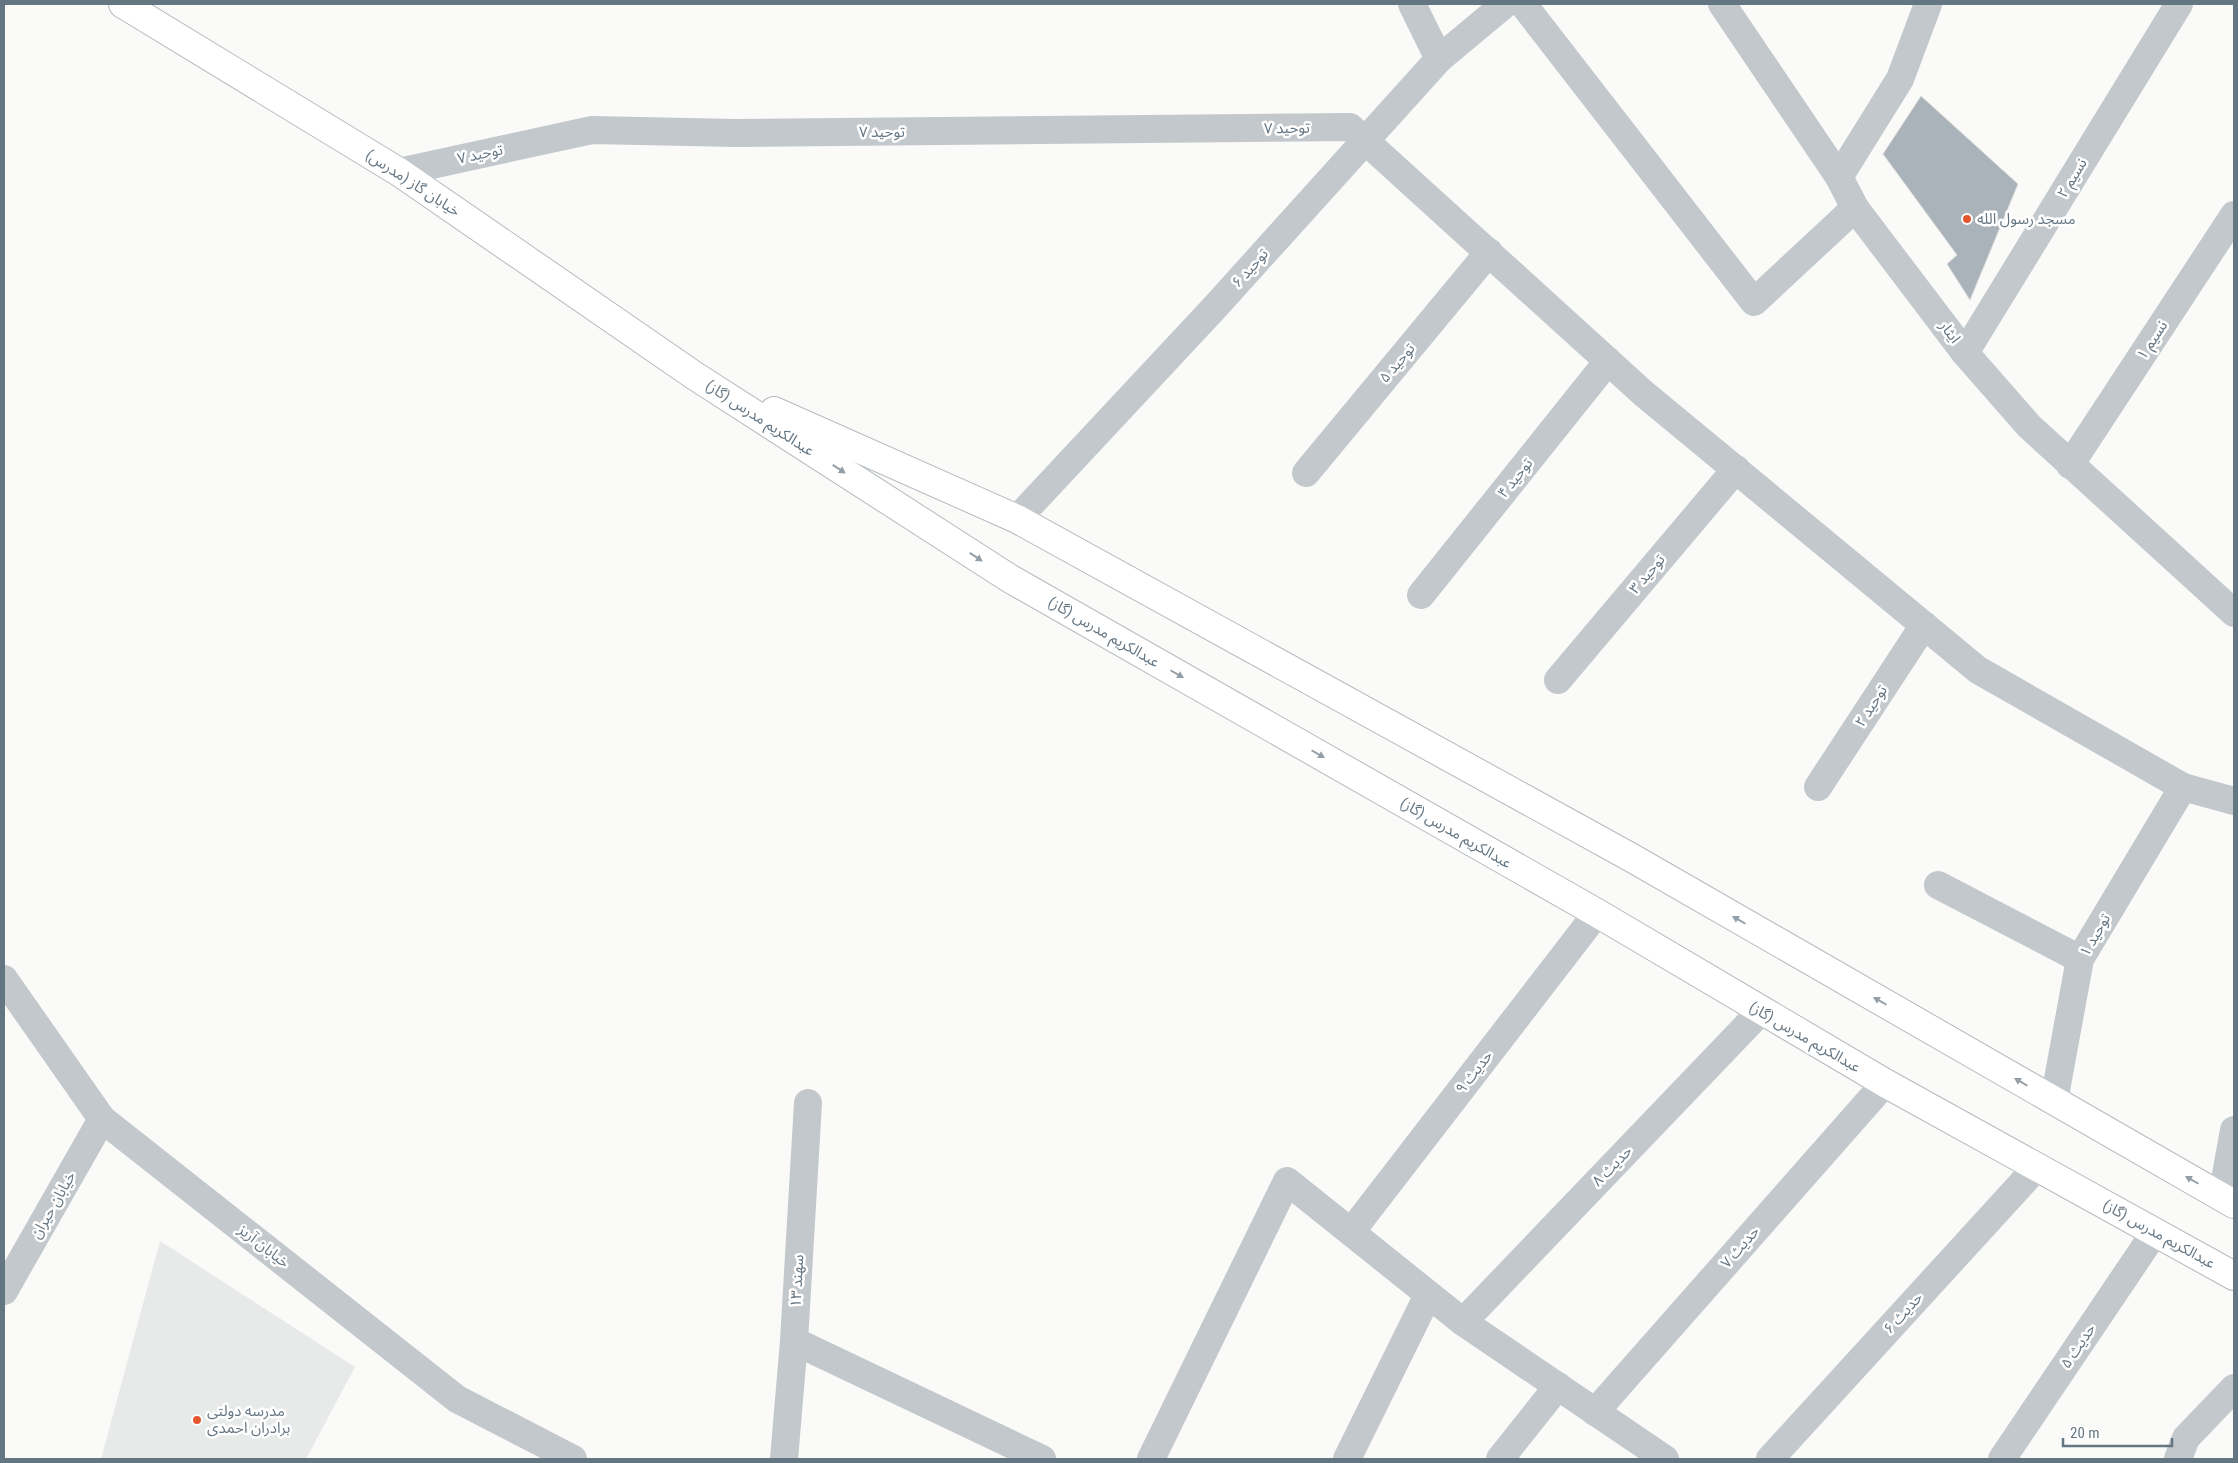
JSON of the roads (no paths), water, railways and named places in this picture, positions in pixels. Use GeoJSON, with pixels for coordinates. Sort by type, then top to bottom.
{"type":"FeatureCollection","features":[{"type":"Feature","properties":{"kind":"street","name":"خیابان گاز (مدرس)"},"geometry":{"type":"LineString","coordinates":[[123,4],[399,172],[695,376]]}},
{"type":"Feature","properties":{"kind":"street"},"geometry":{"type":"LineString","coordinates":[[1412,4],[1439,59]]}},
{"type":"Feature","properties":{"kind":"street","name":"توحید ۶"},"geometry":{"type":"LineString","coordinates":[[1017,519],[1216,306],[1439,59],[1505,4]]}},
{"type":"Feature","properties":{"kind":"street"},"geometry":{"type":"LineString","coordinates":[[1523,4],[1754,302],[1855,208]]}},
{"type":"Feature","properties":{"kind":"street","name":"ایثار"},"geometry":{"type":"LineString","coordinates":[[1722,4],[1839,177],[1855,208],[1966,353],[2028,426],[2234,613]]}},
{"type":"Feature","properties":{"kind":"street"},"geometry":{"type":"LineString","coordinates":[[1839,177],[1900,79],[1928,4]]}},
{"type":"Feature","properties":{"kind":"street","name":"نسیم ۲"},"geometry":{"type":"LineString","coordinates":[[1966,353],[2179,4]]}},
{"type":"Feature","properties":{"kind":"street","name":"توحید ۷"},"geometry":{"type":"LineString","coordinates":[[399,172],[592,130],[746,133],[1350,127],[1608,361],[1978,670],[2183,787],[2234,800]]}},
{"type":"Feature","properties":{"kind":"street","name":"نسیم ۱"},"geometry":{"type":"LineString","coordinates":[[2070,465],[2234,215]]}},
{"type":"Feature","properties":{"kind":"street","name":"توحید ۵"},"geometry":{"type":"LineString","coordinates":[[1306,473],[1489,252]]}},
{"type":"Feature","properties":{"kind":"street","name":"توحید ۴"},"geometry":{"type":"LineString","coordinates":[[1421,595],[1608,361]]}},
{"type":"Feature","properties":{"kind":"street","name":"عبدالکریم مدرس (گاز)"},"geometry":{"type":"LineString","coordinates":[[695,376],[1017,519],[1632,858],[2228,1201]]}},
{"type":"Feature","properties":{"kind":"street","name":"عبدالکریم مدرس (گاز)"},"geometry":{"type":"LineString","coordinates":[[695,376],[1009,578],[1597,913],[1885,1083],[2234,1276]]}},
{"type":"Feature","properties":{"kind":"street","name":"توحید ۳"},"geometry":{"type":"LineString","coordinates":[[1558,680],[1736,469]]}},
{"type":"Feature","properties":{"kind":"street","name":"توحید ۲"},"geometry":{"type":"LineString","coordinates":[[1818,787],[1924,625]]}},
{"type":"Feature","properties":{"kind":"street","name":"توحید ۱"},"geometry":{"type":"LineString","coordinates":[[2054,1101],[2080,959],[2183,787]]}},
{"type":"Feature","properties":{"kind":"street"},"geometry":{"type":"LineString","coordinates":[[1938,886],[2080,959]]}},
{"type":"Feature","properties":{"kind":"street","name":"حدیث ۹"},"geometry":{"type":"LineString","coordinates":[[1350,1232],[1597,913]]}},
{"type":"Feature","properties":{"kind":"street","name":"خیابان آریز"},"geometry":{"type":"LineString","coordinates":[[4,978],[102,1119],[457,1399],[574,1459]]}},
{"type":"Feature","properties":{"kind":"street","name":"حدیث ۸"},"geometry":{"type":"LineString","coordinates":[[1463,1322],[1761,1011]]}},
{"type":"Feature","properties":{"kind":"street","name":"حدیث ۷"},"geometry":{"type":"LineString","coordinates":[[1595,1412],[1885,1083]]}},
{"type":"Feature","properties":{"kind":"street","name":"سهند ۱۳"},"geometry":{"type":"LineString","coordinates":[[784,1459],[794,1341],[808,1103]]}},
{"type":"Feature","properties":{"kind":"street","name":"خیابان حیران"},"geometry":{"type":"LineString","coordinates":[[4,1291],[102,1119]]}},
{"type":"Feature","properties":{"kind":"street"},"geometry":{"type":"LineString","coordinates":[[2228,1201],[2234,1130]]}},
{"type":"Feature","properties":{"kind":"street","name":"حدیث ۶"},"geometry":{"type":"LineString","coordinates":[[1770,1459],[2037,1167]]}},
{"type":"Feature","properties":{"kind":"street"},"geometry":{"type":"LineString","coordinates":[[1151,1459],[1287,1181],[1463,1322],[1666,1459]]}},
{"type":"Feature","properties":{"kind":"street","name":"حدیث ۵"},"geometry":{"type":"LineString","coordinates":[[2002,1459],[2155,1232]]}},
{"type":"Feature","properties":{"kind":"street"},"geometry":{"type":"LineString","coordinates":[[1347,1459],[1428,1294]]}},
{"type":"Feature","properties":{"kind":"street"},"geometry":{"type":"LineString","coordinates":[[794,1341],[1042,1459]]}},
{"type":"Feature","properties":{"kind":"street"},"geometry":{"type":"LineString","coordinates":[[1500,1459],[1558,1386]]}},
{"type":"Feature","properties":{"kind":"street"},"geometry":{"type":"LineString","coordinates":[[2178,1459],[2186,1438],[2234,1388]]}},
{"type":"Feature","properties":{"kind":"place","name":"مسجد رسول الله"},"geometry":{"type":"Point","coordinates":[1967,219]}},
{"type":"Feature","properties":{"kind":"place","name":"مدرسه دولتی برادران احمدی"},"geometry":{"type":"Point","coordinates":[197,1420]}}]}
